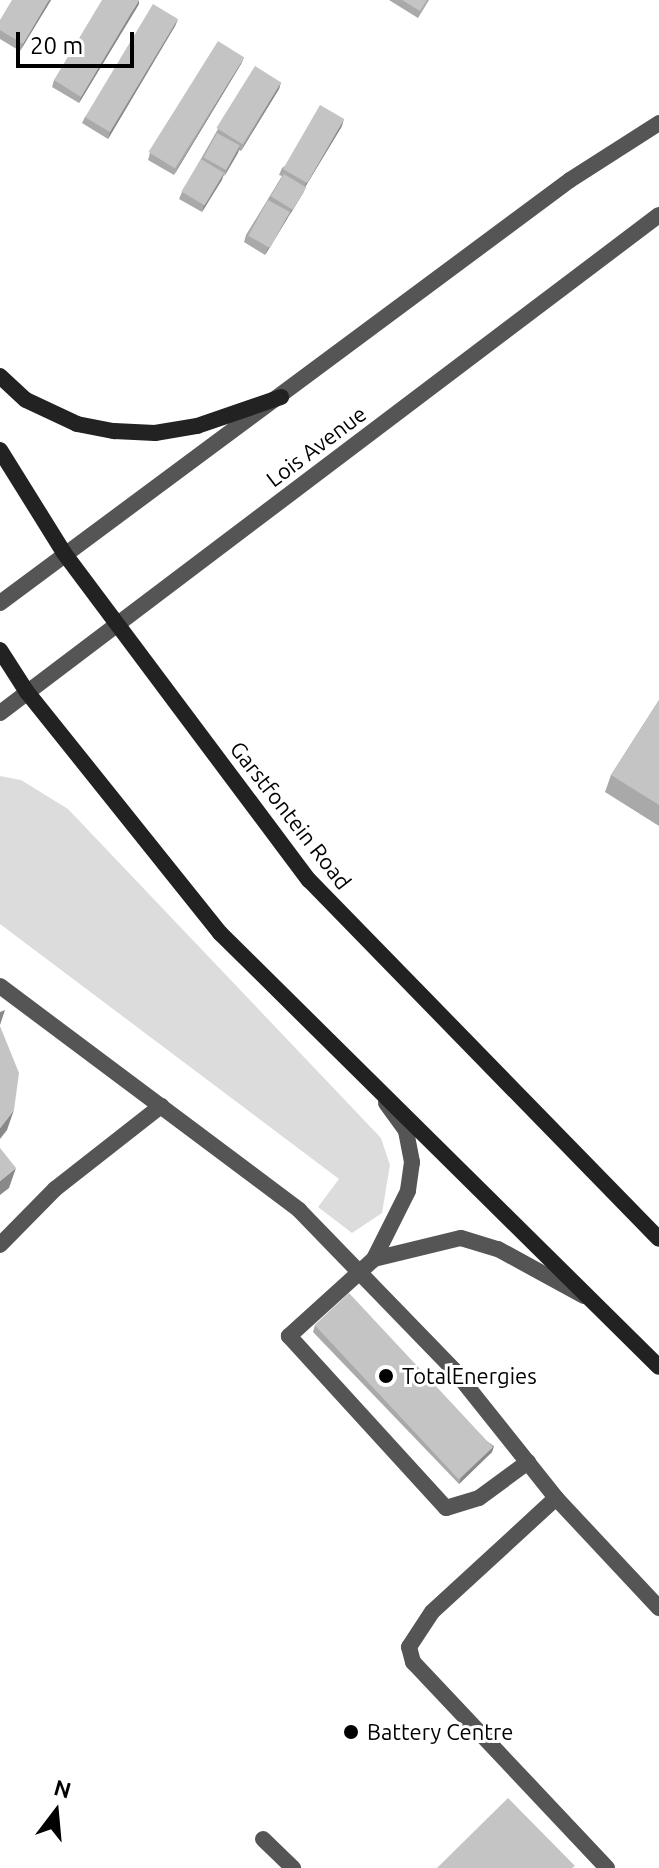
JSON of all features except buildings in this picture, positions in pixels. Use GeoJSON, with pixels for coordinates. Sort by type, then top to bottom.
{"type":"FeatureCollection","features":[{"type":"Feature","properties":{"kind":"main road"},"geometry":{"type":"LineString","coordinates":[[0,376],[26,400],[77,424],[114,431],[155,433],[197,426],[281,397]]}},
{"type":"Feature","properties":{"kind":"main road","name":"Garstfontein Road"},"geometry":{"type":"LineString","coordinates":[[0,450],[64,553],[309,880],[659,1239]]}},
{"type":"Feature","properties":{"kind":"main road"},"geometry":{"type":"LineString","coordinates":[[0,650],[27,692],[220,933],[659,1367]]}},
{"type":"Feature","properties":{"kind":"street"},"geometry":{"type":"LineString","coordinates":[[0,603],[570,180],[659,123]]}},
{"type":"Feature","properties":{"kind":"street","name":"Lois Avenue"},"geometry":{"type":"LineString","coordinates":[[0,713],[659,215]]}},
{"type":"Feature","properties":{"kind":"street"},"geometry":{"type":"LineString","coordinates":[[0,986],[368,1264],[556,1498],[659,1608]]}},
{"type":"Feature","properties":{"kind":"street"},"geometry":{"type":"LineString","coordinates":[[368,1080],[406,1131],[412,1162],[408,1191],[368,1264],[289,1336],[446,1508],[479,1498],[528,1462]]}},
{"type":"Feature","properties":{"kind":"street"},"geometry":{"type":"LineString","coordinates":[[0,1245],[55,1189],[161,1106]]}},
{"type":"Feature","properties":{"kind":"street"},"geometry":{"type":"LineString","coordinates":[[368,1264],[461,1238],[498,1249],[584,1296]]}},
{"type":"Feature","properties":{"kind":"street"},"geometry":{"type":"LineString","coordinates":[[556,1498],[432,1612],[409,1647],[413,1662],[607,1868]]}},
{"type":"Feature","properties":{"kind":"street"},"geometry":{"type":"LineString","coordinates":[[263,1839],[293,1868]]}},
{"type":"Feature","properties":{"kind":"shaded area"},"geometry":{"type":"Polygon","coordinates":[[[0,776],[21,780],[68,809],[381,1138],[390,1165],[382,1213],[352,1233],[318,1207],[339,1179],[0,924],[0,776]]]}},
{"type":"Feature","properties":{"kind":"place","name":"TotalEnergies"},"geometry":{"type":"Point","coordinates":[386,1376]}},
{"type":"Feature","properties":{"kind":"place","name":"Battery Centre"},"geometry":{"type":"Point","coordinates":[351,1732]}}]}
